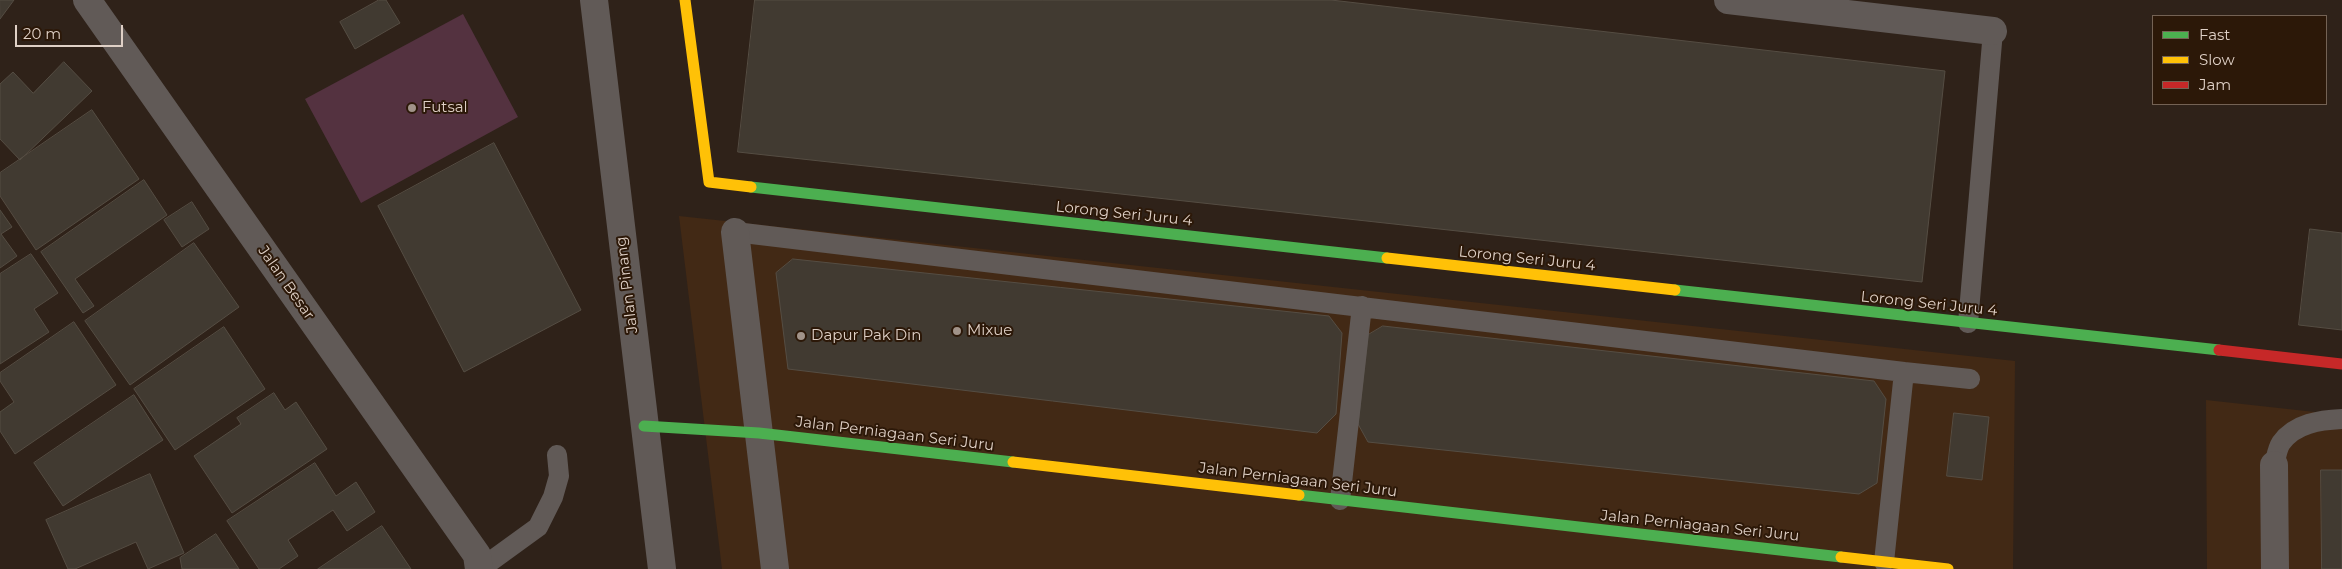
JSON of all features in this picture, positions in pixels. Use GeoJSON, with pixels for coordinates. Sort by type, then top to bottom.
{"type":"FeatureCollection","features":[{"type":"Feature","properties":{"kind":"street","name":"Jalan Besar"},"geometry":{"type":"LineString","coordinates":[[87,0],[477,555],[480,569]]}},
{"type":"Feature","properties":{"kind":"street","name":"Jalan Pinang"},"geometry":{"type":"LineString","coordinates":[[594,0],[662,569]]}},
{"type":"Feature","properties":{"kind":"street","name":"Lorong Seri Juru 4"},"geometry":{"type":"LineString","coordinates":[[685,0],[709,182],[2342,364]]}},
{"type":"Feature","properties":{"kind":"street"},"geometry":{"type":"LineString","coordinates":[[1728,0],[1993,31]]}},
{"type":"Feature","properties":{"kind":"street"},"geometry":{"type":"LineString","coordinates":[[734,232],[775,569]]}},
{"type":"Feature","properties":{"kind":"street","name":"Jalan Perniagaan Seri Juru"},"geometry":{"type":"LineString","coordinates":[[644,426],[759,433],[1948,569]]}},
{"type":"Feature","properties":{"kind":"street"},"geometry":{"type":"LineString","coordinates":[[2274,465],[2275,569]]}},
{"type":"Feature","properties":{"kind":"lane"},"geometry":{"type":"LineString","coordinates":[[1968,323],[1993,31]]}},
{"type":"Feature","properties":{"kind":"lane"},"geometry":{"type":"LineString","coordinates":[[734,232],[1970,379]]}},
{"type":"Feature","properties":{"kind":"lane"},"geometry":{"type":"LineString","coordinates":[[1340,500],[1362,306]]}},
{"type":"Feature","properties":{"kind":"lane"},"geometry":{"type":"LineString","coordinates":[[1884,562],[1904,372]]}},
{"type":"Feature","properties":{"kind":"lane"},"geometry":{"type":"LineString","coordinates":[[2274,465],[2281,443],[2295,430],[2319,420],[2342,419]]}},
{"type":"Feature","properties":{"kind":"lane"},"geometry":{"type":"LineString","coordinates":[[480,569],[538,527],[553,497],[559,476],[557,455]]}},
{"type":"Feature","properties":{"kind":"shaded area","name":"Futsal"},"geometry":{"type":"Polygon","coordinates":[[[463,14],[518,117],[361,203],[305,99],[463,14]]]}},
{"type":"Feature","properties":{"kind":"shaded area"},"geometry":{"type":"Polygon","coordinates":[[[679,216],[2015,361],[2013,569],[722,569],[679,216]]]}},
{"type":"Feature","properties":{"kind":"shaded area"},"geometry":{"type":"Polygon","coordinates":[[[2206,400],[2342,415],[2342,569],[2207,569],[2206,400]]]}},
{"type":"Feature","properties":{"kind":"building"},"geometry":{"type":"Polygon","coordinates":[[[0,0],[14,0],[0,19],[0,0]]]}},
{"type":"Feature","properties":{"kind":"building"},"geometry":{"type":"Polygon","coordinates":[[[379,0],[386,0],[400,23],[355,49],[340,22],[379,0]]]}},
{"type":"Feature","properties":{"kind":"building"},"geometry":{"type":"Polygon","coordinates":[[[755,0],[1331,0],[1945,71],[1922,282],[738,152],[755,0]]]}},
{"type":"Feature","properties":{"kind":"building"},"geometry":{"type":"Polygon","coordinates":[[[64,62],[92,91],[20,160],[0,139],[0,84],[13,72],[33,93],[64,62]]]}},
{"type":"Feature","properties":{"kind":"building"},"geometry":{"type":"Polygon","coordinates":[[[92,110],[139,179],[36,250],[0,196],[0,173],[92,110]]]}},
{"type":"Feature","properties":{"kind":"building"},"geometry":{"type":"Polygon","coordinates":[[[494,143],[581,310],[464,372],[378,206],[494,143]]]}},
{"type":"Feature","properties":{"kind":"building"},"geometry":{"type":"Polygon","coordinates":[[[144,180],[167,215],[75,279],[94,306],[83,313],[41,252],[144,180]]]}},
{"type":"Feature","properties":{"kind":"building"},"geometry":{"type":"Polygon","coordinates":[[[192,202],[209,229],[182,247],[164,220],[192,202]]]}},
{"type":"Feature","properties":{"kind":"building"},"geometry":{"type":"Polygon","coordinates":[[[0,210],[12,227],[1,234],[17,256],[0,268],[0,210]]]}},
{"type":"Feature","properties":{"kind":"building"},"geometry":{"type":"Polygon","coordinates":[[[2310,229],[2342,233],[2342,330],[2299,325],[2310,229]]]}},
{"type":"Feature","properties":{"kind":"building"},"geometry":{"type":"Polygon","coordinates":[[[194,243],[239,307],[130,385],[85,321],[194,243]]]}},
{"type":"Feature","properties":{"kind":"building"},"geometry":{"type":"Polygon","coordinates":[[[31,254],[58,293],[34,309],[49,332],[0,364],[0,274],[31,254]]]}},
{"type":"Feature","properties":{"kind":"building"},"geometry":{"type":"Polygon","coordinates":[[[793,259],[1329,316],[1342,333],[1336,414],[1317,433],[788,369],[776,273],[793,259]]]}},
{"type":"Feature","properties":{"kind":"building"},"geometry":{"type":"Polygon","coordinates":[[[74,322],[116,385],[15,454],[0,431],[0,412],[14,402],[0,381],[0,373],[74,322]]]}},
{"type":"Feature","properties":{"kind":"building"},"geometry":{"type":"Polygon","coordinates":[[[1383,326],[1874,381],[1886,399],[1877,483],[1859,494],[1368,442],[1358,424],[1368,335],[1383,326]]]}},
{"type":"Feature","properties":{"kind":"building"},"geometry":{"type":"Polygon","coordinates":[[[224,327],[265,389],[175,450],[134,389],[224,327]]]}},
{"type":"Feature","properties":{"kind":"building"},"geometry":{"type":"Polygon","coordinates":[[[274,393],[285,410],[296,402],[327,449],[232,513],[194,456],[241,424],[237,418],[274,393]]]}},
{"type":"Feature","properties":{"kind":"building"},"geometry":{"type":"Polygon","coordinates":[[[134,395],[163,440],[63,506],[34,463],[134,395]]]}},
{"type":"Feature","properties":{"kind":"building"},"geometry":{"type":"Polygon","coordinates":[[[1954,413],[1989,417],[1982,480],[1947,476],[1954,413]]]}},
{"type":"Feature","properties":{"kind":"building"},"geometry":{"type":"Polygon","coordinates":[[[315,463],[336,496],[356,482],[375,512],[347,531],[333,510],[288,540],[298,556],[279,569],[259,569],[227,521],[315,463]]]}},
{"type":"Feature","properties":{"kind":"building"},"geometry":{"type":"Polygon","coordinates":[[[2321,470],[2342,470],[2342,569],[2322,569],[2321,470]]]}},
{"type":"Feature","properties":{"kind":"building"},"geometry":{"type":"Polygon","coordinates":[[[150,474],[184,553],[148,569],[136,542],[75,569],[68,569],[46,520],[150,474]]]}},
{"type":"Feature","properties":{"kind":"building"},"geometry":{"type":"Polygon","coordinates":[[[382,526],[411,569],[318,569],[382,526]]]}},
{"type":"Feature","properties":{"kind":"building"},"geometry":{"type":"Polygon","coordinates":[[[216,534],[239,569],[182,569],[180,558],[216,534]]]}},
{"type":"Feature","properties":{"kind":"traffic: fast"},"geometry":{"type":"LineString","coordinates":[[751,187],[1387,258]]}},
{"type":"Feature","properties":{"kind":"traffic: fast"},"geometry":{"type":"LineString","coordinates":[[1675,290],[2219,350]]}},
{"type":"Feature","properties":{"kind":"traffic: fast"},"geometry":{"type":"LineString","coordinates":[[644,426],[759,433],[1013,462]]}},
{"type":"Feature","properties":{"kind":"traffic: fast"},"geometry":{"type":"LineString","coordinates":[[1299,495],[1841,557]]}},
{"type":"Feature","properties":{"kind":"traffic: slow"},"geometry":{"type":"LineString","coordinates":[[685,0],[709,182],[751,187]]}},
{"type":"Feature","properties":{"kind":"traffic: slow"},"geometry":{"type":"LineString","coordinates":[[1387,258],[1675,290]]}},
{"type":"Feature","properties":{"kind":"traffic: slow"},"geometry":{"type":"LineString","coordinates":[[1013,462],[1299,495]]}},
{"type":"Feature","properties":{"kind":"traffic: slow"},"geometry":{"type":"LineString","coordinates":[[1841,557],[1948,569]]}},
{"type":"Feature","properties":{"kind":"traffic: jam"},"geometry":{"type":"LineString","coordinates":[[2219,350],[2342,364]]}},
{"type":"Feature","properties":{"kind":"place","name":"Futsal"},"geometry":{"type":"Point","coordinates":[412,108]}},
{"type":"Feature","properties":{"kind":"place","name":"Mixue"},"geometry":{"type":"Point","coordinates":[957,331]}},
{"type":"Feature","properties":{"kind":"place","name":"Dapur Pak Din"},"geometry":{"type":"Point","coordinates":[801,336]}}]}
